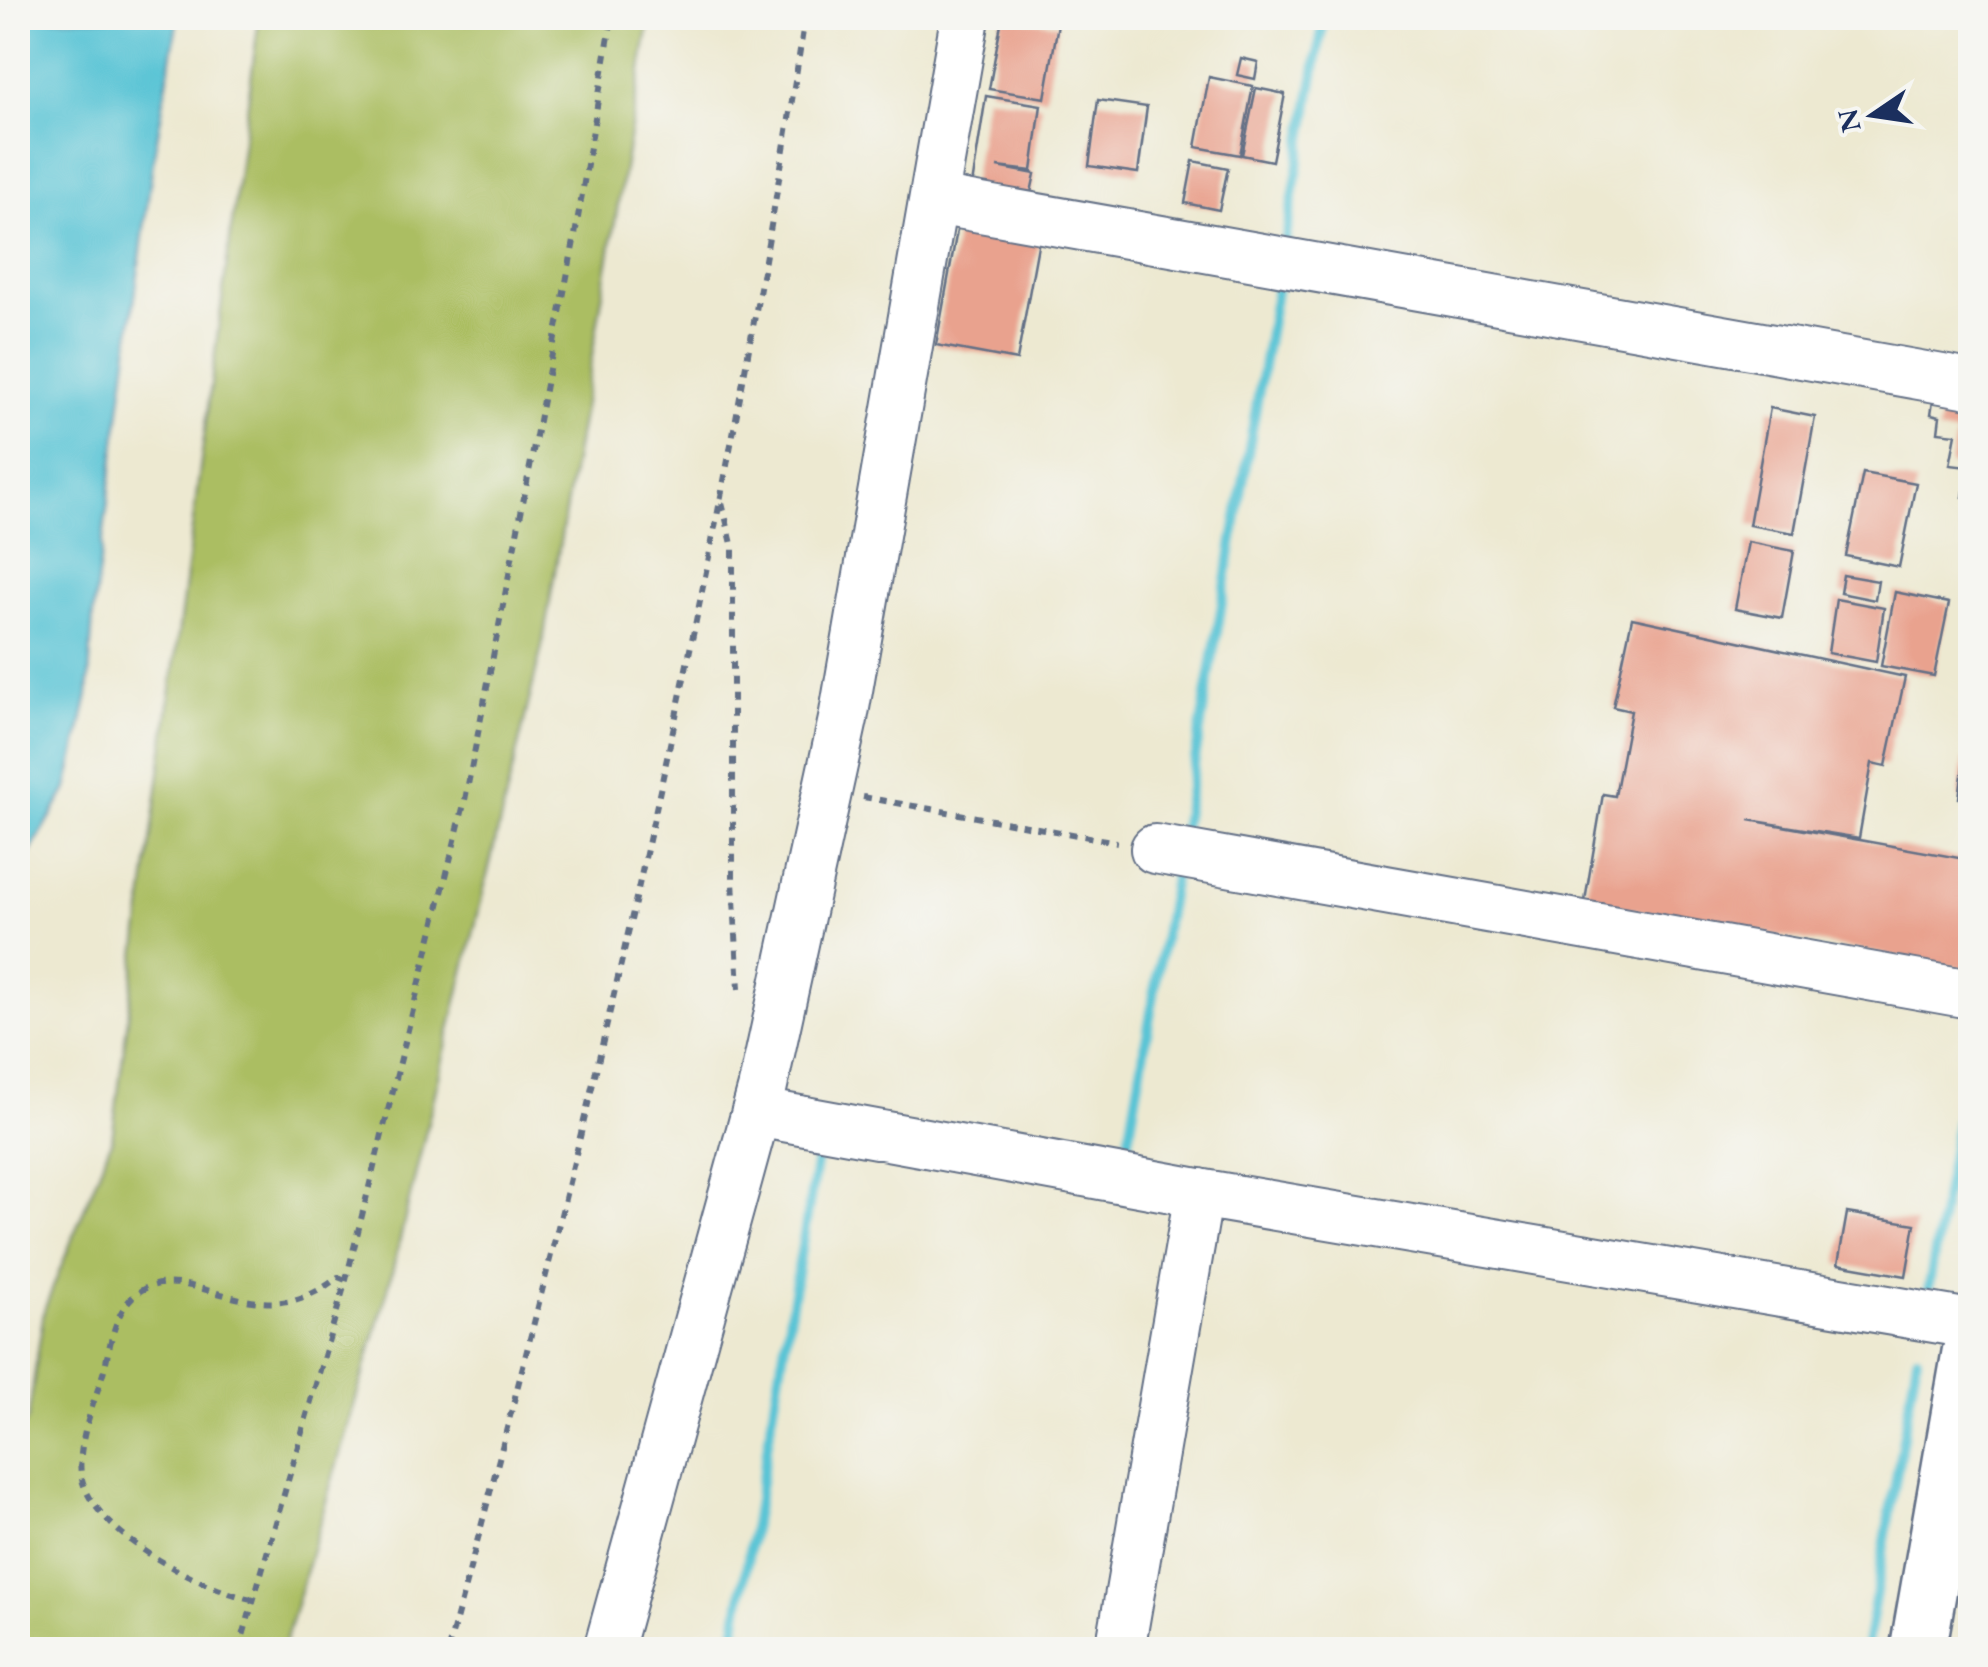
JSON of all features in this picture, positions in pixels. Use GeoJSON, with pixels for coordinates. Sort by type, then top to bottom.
{"type":"FeatureCollection","features":[{"type":"Feature","properties":{"kind":"main road"},"geometry":{"type":"LineString","coordinates":[[1918,1650],[1970,1353]]}},
{"type":"Feature","properties":{"kind":"street"},"geometry":{"type":"LineString","coordinates":[[608,1650],[756,1112],[828,791],[936,200],[965,18]]}},
{"type":"Feature","properties":{"kind":"street"},"geometry":{"type":"LineString","coordinates":[[936,200],[1970,384]]}},
{"type":"Feature","properties":{"kind":"street"},"geometry":{"type":"LineString","coordinates":[[1155,849],[1970,994]]}},
{"type":"Feature","properties":{"kind":"street"},"geometry":{"type":"LineString","coordinates":[[756,1112],[1199,1194],[1970,1324]]}},
{"type":"Feature","properties":{"kind":"street"},"geometry":{"type":"LineString","coordinates":[[1120,1650],[1199,1194]]}},
{"type":"Feature","properties":{"kind":"path"},"geometry":{"type":"LineString","coordinates":[[239,1650],[346,1280],[465,800],[574,241],[612,18]]}},
{"type":"Feature","properties":{"kind":"path"},"geometry":{"type":"LineString","coordinates":[[448,1650],[636,910],[721,502],[805,18]]}},
{"type":"Feature","properties":{"kind":"path"},"geometry":{"type":"LineString","coordinates":[[721,502],[733,548],[733,881],[740,994]]}},
{"type":"Feature","properties":{"kind":"path"},"geometry":{"type":"LineString","coordinates":[[828,791],[1155,849]]}},
{"type":"Feature","properties":{"kind":"path"},"geometry":{"type":"LineString","coordinates":[[252,1599],[226,1594],[139,1546],[100,1515],[87,1494],[81,1456],[119,1316],[138,1292],[155,1284],[260,1303],[292,1302],[318,1294],[338,1277],[346,1280]]}},
{"type":"Feature","properties":{"kind":"green space"},"geometry":{"type":"Polygon","coordinates":[[[259,18],[650,18],[542,647],[388,1289],[283,1649],[18,1649],[18,1434],[28,1419],[44,1310],[112,1139],[259,18]]]}},
{"type":"Feature","properties":{"kind":"water"},"geometry":{"type":"Polygon","coordinates":[[[18,18],[178,18],[152,168],[93,614],[88,695],[67,789],[18,873],[18,18]]]}},
{"type":"Feature","properties":{"kind":"building"},"geometry":{"type":"Polygon","coordinates":[[[1002,18],[1058,24],[1045,98],[989,89],[1002,18]]]}},
{"type":"Feature","properties":{"kind":"building"},"geometry":{"type":"Polygon","coordinates":[[[1241,58],[1258,62],[1255,79],[1237,75],[1241,58]]]}},
{"type":"Feature","properties":{"kind":"building"},"geometry":{"type":"Polygon","coordinates":[[[1209,77],[1253,86],[1240,155],[1196,147],[1209,77]]]}},
{"type":"Feature","properties":{"kind":"building"},"geometry":{"type":"Polygon","coordinates":[[[1256,88],[1285,94],[1272,161],[1242,155],[1256,88]]]}},
{"type":"Feature","properties":{"kind":"building"},"geometry":{"type":"Polygon","coordinates":[[[986,96],[1041,105],[1032,171],[998,167],[1035,174],[1030,197],[972,185],[986,96]]]}},
{"type":"Feature","properties":{"kind":"building"},"geometry":{"type":"Polygon","coordinates":[[[1098,100],[1147,107],[1138,173],[1089,166],[1098,100]]]}},
{"type":"Feature","properties":{"kind":"building"},"geometry":{"type":"Polygon","coordinates":[[[1193,161],[1228,168],[1219,210],[1185,203],[1193,161]]]}},
{"type":"Feature","properties":{"kind":"building"},"geometry":{"type":"Polygon","coordinates":[[[960,214],[1041,229],[1017,360],[936,345],[960,214]]]}},
{"type":"Feature","properties":{"kind":"building"},"geometry":{"type":"Polygon","coordinates":[[[1970,389],[1970,498],[1963,497],[1968,467],[1950,465],[1956,434],[1938,432],[1940,416],[1931,414],[1934,394],[1970,389]]]}},
{"type":"Feature","properties":{"kind":"building"},"geometry":{"type":"Polygon","coordinates":[[[1770,408],[1815,417],[1794,533],[1749,525],[1770,408]]]}},
{"type":"Feature","properties":{"kind":"building"},"geometry":{"type":"Polygon","coordinates":[[[1863,473],[1916,483],[1899,567],[1846,556],[1863,473]]]}},
{"type":"Feature","properties":{"kind":"building"},"geometry":{"type":"Polygon","coordinates":[[[1748,542],[1794,551],[1782,618],[1735,609],[1748,542]]]}},
{"type":"Feature","properties":{"kind":"building"},"geometry":{"type":"Polygon","coordinates":[[[1843,575],[1878,581],[1875,600],[1840,593],[1843,575]]]}},
{"type":"Feature","properties":{"kind":"building"},"geometry":{"type":"Polygon","coordinates":[[[1895,592],[1949,603],[1934,676],[1881,666],[1895,592]]]}},
{"type":"Feature","properties":{"kind":"building"},"geometry":{"type":"Polygon","coordinates":[[[1836,599],[1884,608],[1876,662],[1828,653],[1836,599]]]}},
{"type":"Feature","properties":{"kind":"building"},"geometry":{"type":"Polygon","coordinates":[[[1632,618],[1905,677],[1886,766],[1872,763],[1859,838],[1749,820],[1970,860],[1970,970],[1585,901],[1603,794],[1615,796],[1631,711],[1613,707],[1632,618]]]}},
{"type":"Feature","properties":{"kind":"building"},"geometry":{"type":"Polygon","coordinates":[[[1964,759],[1970,760],[1970,800],[1959,798],[1964,759]]]}},
{"type":"Feature","properties":{"kind":"building"},"geometry":{"type":"Polygon","coordinates":[[[1847,1213],[1915,1224],[1906,1276],[1838,1264],[1847,1213]]]}},
{"type":"Feature","properties":{"kind":"waterway"},"geometry":{"type":"LineString","coordinates":[[1284,249],[1324,18]]}},
{"type":"Feature","properties":{"kind":"waterway"},"geometry":{"type":"LineString","coordinates":[[1181,840],[1279,275]]}},
{"type":"Feature","properties":{"kind":"waterway"},"geometry":{"type":"LineString","coordinates":[[1126,1156],[1176,866]]}},
{"type":"Feature","properties":{"kind":"waterway"},"geometry":{"type":"LineString","coordinates":[[1928,1291],[1970,1050]]}},
{"type":"Feature","properties":{"kind":"waterway"},"geometry":{"type":"LineString","coordinates":[[732,1650],[819,1147]]}},
{"type":"Feature","properties":{"kind":"waterway"},"geometry":{"type":"LineString","coordinates":[[1866,1650],[1917,1357]]}}]}
